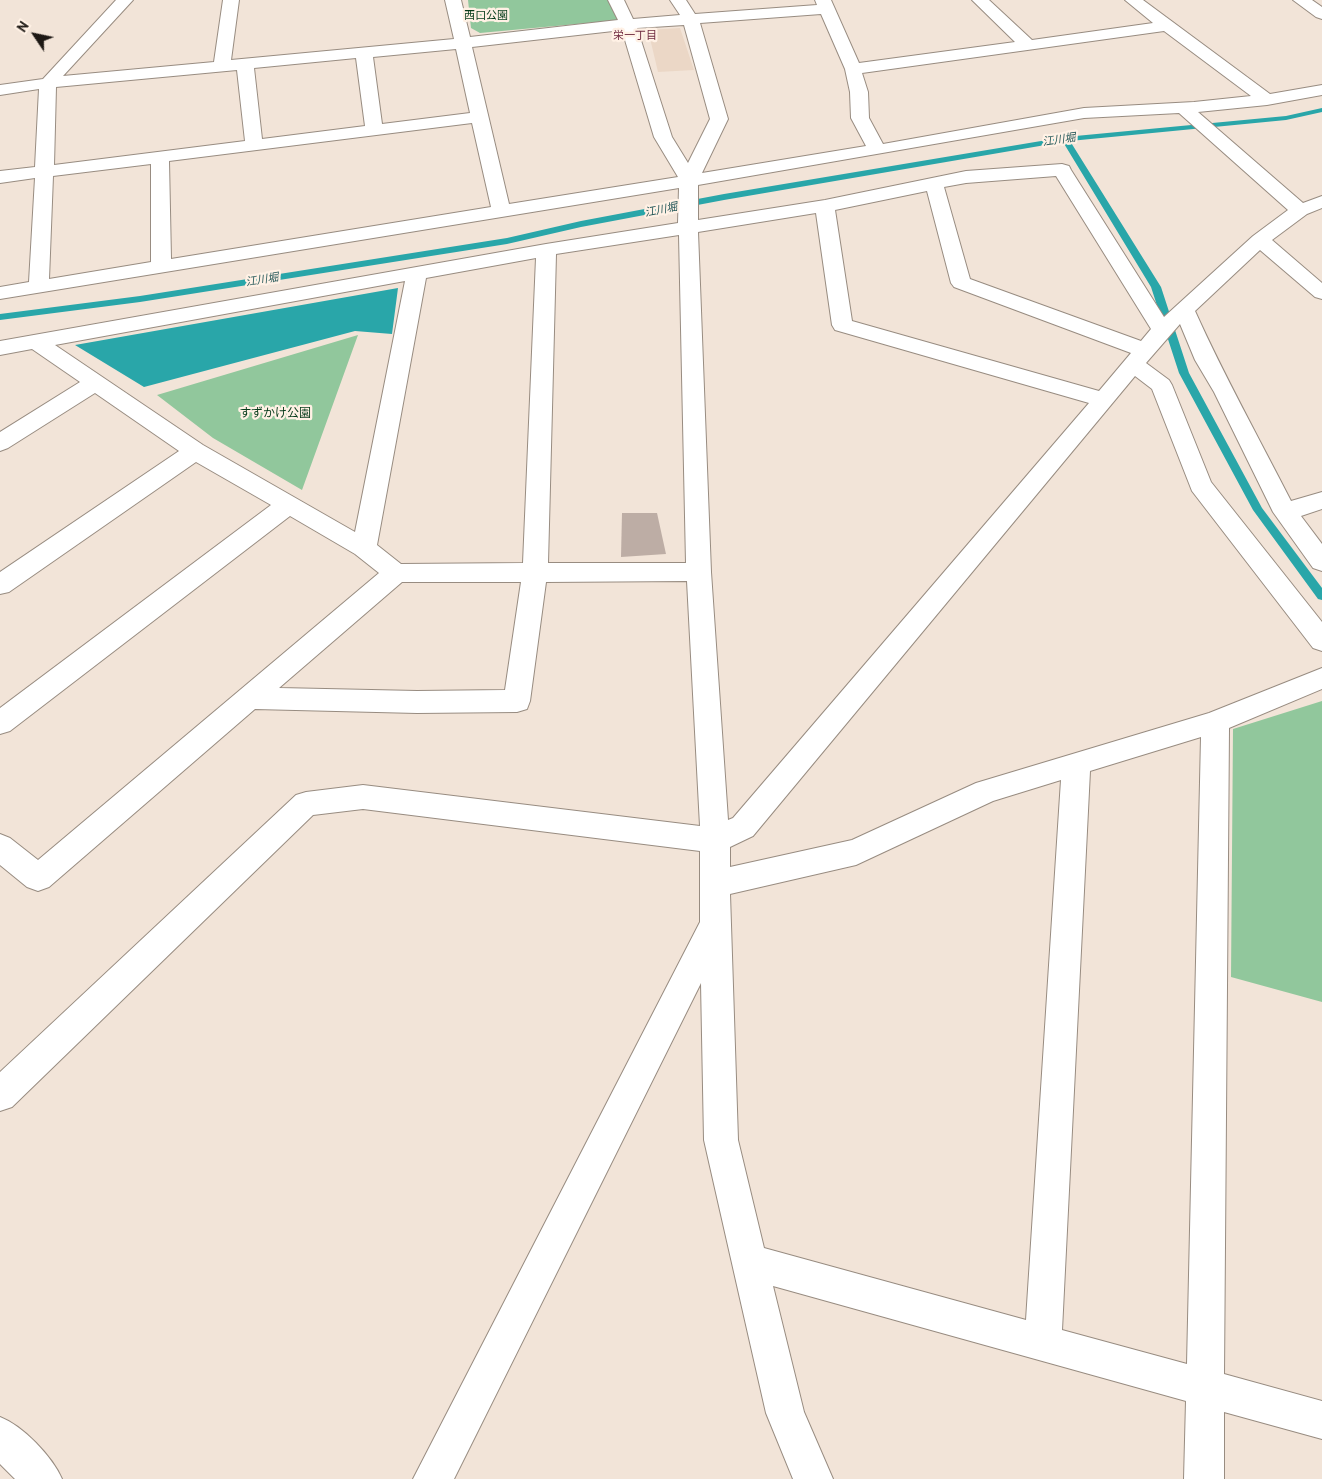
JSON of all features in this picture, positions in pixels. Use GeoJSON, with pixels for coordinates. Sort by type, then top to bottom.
{"type":"FeatureCollection","features":[{"type":"Feature","properties":{"kind":"street"},"geometry":{"type":"LineString","coordinates":[[39,287],[48,83],[125,0]]}},
{"type":"Feature","properties":{"kind":"street"},"geometry":{"type":"LineString","coordinates":[[222,66],[231,0]]}},
{"type":"Feature","properties":{"kind":"street"},"geometry":{"type":"LineString","coordinates":[[453,0],[464,43],[478,117],[501,210]]}},
{"type":"Feature","properties":{"kind":"street"},"geometry":{"type":"LineString","coordinates":[[616,0],[628,24],[663,137],[689,180]]}},
{"type":"Feature","properties":{"kind":"street"},"geometry":{"type":"LineString","coordinates":[[678,0],[691,20],[719,119],[689,180],[688,226],[699,572],[716,840],[715,923],[721,1140],[785,1413],[813,1479]]}},
{"type":"Feature","properties":{"kind":"street"},"geometry":{"type":"LineString","coordinates":[[980,0],[1028,45]]}},
{"type":"Feature","properties":{"kind":"street"},"geometry":{"type":"LineString","coordinates":[[1133,0],[1267,100]]}},
{"type":"Feature","properties":{"kind":"street"},"geometry":{"type":"LineString","coordinates":[[1301,0],[1322,14]]}},
{"type":"Feature","properties":{"kind":"street"},"geometry":{"type":"LineString","coordinates":[[0,90],[48,83],[464,43],[628,24],[691,20],[826,4],[853,69],[860,92],[860,118],[877,150]]}},
{"type":"Feature","properties":{"kind":"street"},"geometry":{"type":"LineString","coordinates":[[853,69],[1166,26]]}},
{"type":"Feature","properties":{"kind":"street"},"geometry":{"type":"LineString","coordinates":[[364,53],[374,130]]}},
{"type":"Feature","properties":{"kind":"street"},"geometry":{"type":"LineString","coordinates":[[245,64],[254,145]]}},
{"type":"Feature","properties":{"kind":"street"},"geometry":{"type":"LineString","coordinates":[[0,293],[877,150],[1084,113],[1182,108],[1267,100],[1322,90]]}},
{"type":"Feature","properties":{"kind":"street"},"geometry":{"type":"LineString","coordinates":[[1182,108],[1300,210]]}},
{"type":"Feature","properties":{"kind":"street"},"geometry":{"type":"LineString","coordinates":[[0,177],[478,117]]}},
{"type":"Feature","properties":{"kind":"street"},"geometry":{"type":"LineString","coordinates":[[160,157],[161,266]]}},
{"type":"Feature","properties":{"kind":"street"},"geometry":{"type":"LineString","coordinates":[[0,348],[417,272],[688,226],[824,206],[966,177],[1062,170],[1162,330]]}},
{"type":"Feature","properties":{"kind":"street"},"geometry":{"type":"LineString","coordinates":[[934,183],[961,283],[1138,357],[1161,385],[1200,484],[1322,641]]}},
{"type":"Feature","properties":{"kind":"street"},"geometry":{"type":"LineString","coordinates":[[0,1095],[306,804],[364,797],[716,840],[743,827],[1102,398],[1162,330],[1260,240],[1300,210],[1322,202]]}},
{"type":"Feature","properties":{"kind":"street"},"geometry":{"type":"LineString","coordinates":[[824,206],[842,325],[1102,398]]}},
{"type":"Feature","properties":{"kind":"street"},"geometry":{"type":"LineString","coordinates":[[1260,240],[1322,293]]}},
{"type":"Feature","properties":{"kind":"street"},"geometry":{"type":"LineString","coordinates":[[249,698],[417,702],[517,701],[535,574],[546,250]]}},
{"type":"Feature","properties":{"kind":"street"},"geometry":{"type":"LineString","coordinates":[[364,548],[417,272]]}},
{"type":"Feature","properties":{"kind":"street"},"geometry":{"type":"LineString","coordinates":[[1184,308],[1206,360],[1225,392],[1285,512],[1322,562]]}},
{"type":"Feature","properties":{"kind":"street"},"geometry":{"type":"LineString","coordinates":[[36,342],[195,451],[364,548],[396,573],[699,572]]}},
{"type":"Feature","properties":{"kind":"street"},"geometry":{"type":"LineString","coordinates":[[0,443],[96,382]]}},
{"type":"Feature","properties":{"kind":"street"},"geometry":{"type":"LineString","coordinates":[[0,585],[195,451]]}},
{"type":"Feature","properties":{"kind":"street"},"geometry":{"type":"LineString","coordinates":[[1285,512],[1322,500]]}},
{"type":"Feature","properties":{"kind":"street"},"geometry":{"type":"LineString","coordinates":[[0,723],[288,505]]}},
{"type":"Feature","properties":{"kind":"street"},"geometry":{"type":"LineString","coordinates":[[0,847],[38,878],[396,573]]}},
{"type":"Feature","properties":{"kind":"street"},"geometry":{"type":"LineString","coordinates":[[715,884],[856,852],[986,791],[1215,722],[1322,678]]}},
{"type":"Feature","properties":{"kind":"street"},"geometry":{"type":"LineString","coordinates":[[1204,1479],[1215,722]]}},
{"type":"Feature","properties":{"kind":"street"},"geometry":{"type":"LineString","coordinates":[[1044,1343],[1076,764]]}},
{"type":"Feature","properties":{"kind":"street"},"geometry":{"type":"LineString","coordinates":[[433,1479],[715,923]]}},
{"type":"Feature","properties":{"kind":"street"},"geometry":{"type":"LineString","coordinates":[[750,1262],[1322,1420]]}},
{"type":"Feature","properties":{"kind":"street"},"geometry":{"type":"LineString","coordinates":[[0,1436],[42,1479]]}},
{"type":"Feature","properties":{"kind":"shaded area"},"geometry":{"type":"Polygon","coordinates":[[[680,28],[694,70],[658,72],[648,30],[680,28]]]}},
{"type":"Feature","properties":{"kind":"green space","name":"西口公園"},"geometry":{"type":"Polygon","coordinates":[[[468,0],[608,0],[620,20],[480,33],[471,28],[468,0]]]}},
{"type":"Feature","properties":{"kind":"green space","name":"すずかけ公園"},"geometry":{"type":"Polygon","coordinates":[[[358,335],[302,490],[213,438],[157,395],[358,335]]]}},
{"type":"Feature","properties":{"kind":"green space"},"geometry":{"type":"Polygon","coordinates":[[[1322,701],[1322,1002],[1231,977],[1233,729],[1322,701]]]}},
{"type":"Feature","properties":{"kind":"water"},"geometry":{"type":"Polygon","coordinates":[[[398,288],[392,334],[355,331],[144,387],[75,345],[398,288]]]}},
{"type":"Feature","properties":{"kind":"building"},"geometry":{"type":"Polygon","coordinates":[[[622,513],[657,513],[666,554],[621,557],[622,513]]]}},
{"type":"Feature","properties":{"kind":"waterway","name":"江川堀"},"geometry":{"type":"LineString","coordinates":[[1065,139],[1286,118],[1322,110]]}},
{"type":"Feature","properties":{"kind":"waterway","name":"江川堀"},"geometry":{"type":"LineString","coordinates":[[0,317],[140,299],[507,241],[581,224],[724,197],[1065,139]]}},
{"type":"Feature","properties":{"kind":"waterway"},"geometry":{"type":"LineString","coordinates":[[1065,139],[1156,287],[1184,373],[1258,510],[1322,596]]}},
{"type":"Feature","properties":{"kind":"district","name":"栄一丁目"},"geometry":{"type":"Point","coordinates":[635,36]}}]}
